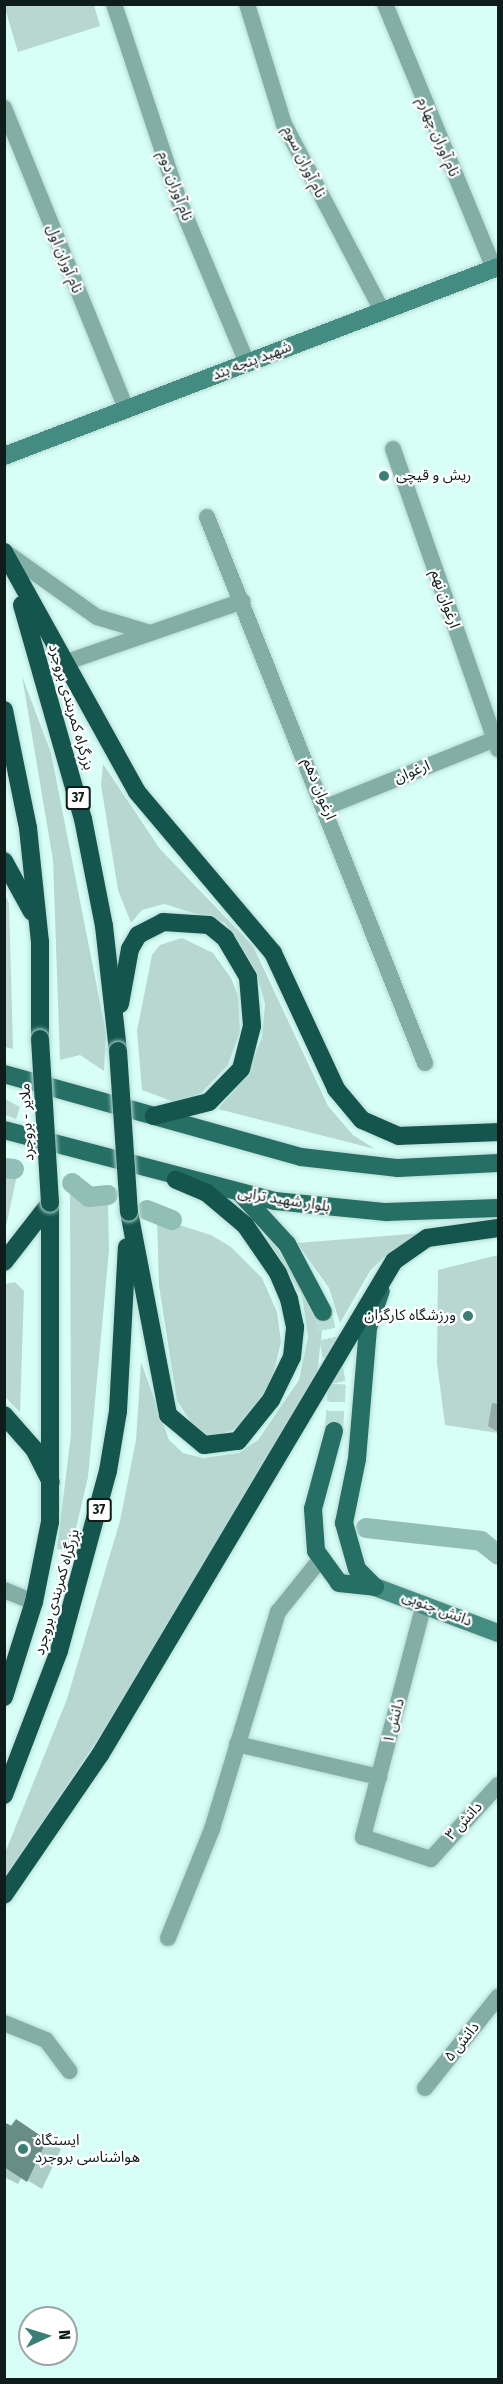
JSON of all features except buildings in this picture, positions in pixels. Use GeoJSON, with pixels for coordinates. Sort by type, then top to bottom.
{"type":"FeatureCollection","features":[{"type":"Feature","properties":{"kind":"highway"},"geometry":{"type":"LineString","coordinates":[[4,552],[137,792],[273,953],[336,1089],[362,1120],[399,1136],[498,1132]]}},
{"type":"Feature","properties":{"kind":"highway","name":"بزرگراه کمربندی بروجرد"},"geometry":{"type":"LineString","coordinates":[[4,552],[50,690],[83,819],[104,926],[118,1051]]}},
{"type":"Feature","properties":{"kind":"highway"},"geometry":{"type":"LineString","coordinates":[[4,710],[28,828],[40,942]]}},
{"type":"Feature","properties":{"kind":"highway"},"geometry":{"type":"LineString","coordinates":[[4,861],[32,910],[40,942]]}},
{"type":"Feature","properties":{"kind":"highway"},"geometry":{"type":"LineString","coordinates":[[118,1051],[125,962],[138,935],[163,922],[186,920],[209,925],[225,938],[248,977],[253,1003],[241,1069],[209,1102],[154,1116]]}},
{"type":"Feature","properties":{"kind":"highway","name":"ملایر - بروجرد"},"geometry":{"type":"LineString","coordinates":[[40,942],[40,1039],[50,1203]]}},
{"type":"Feature","properties":{"kind":"highway","name":"37"},"geometry":{"type":"LineString","coordinates":[[118,1051],[129,1212]]}},
{"type":"Feature","properties":{"kind":"highway"},"geometry":{"type":"LineString","coordinates":[[129,1212],[168,1415],[204,1445],[238,1441],[271,1400],[292,1357],[295,1327],[289,1299],[278,1273],[244,1225],[207,1193],[176,1180]]}},
{"type":"Feature","properties":{"kind":"highway"},"geometry":{"type":"LineString","coordinates":[[4,1262],[50,1203]]}},
{"type":"Feature","properties":{"kind":"highway","name":"بزرگراه کمربندی بروجرد"},"geometry":{"type":"LineString","coordinates":[[4,1697],[34,1602],[53,1486],[50,1203]]}},
{"type":"Feature","properties":{"kind":"highway","name":"بزرگراه کمربندی بروجرد"},"geometry":{"type":"LineString","coordinates":[[4,1795],[59,1651],[108,1472],[118,1411],[129,1212]]}},
{"type":"Feature","properties":{"kind":"highway"},"geometry":{"type":"LineString","coordinates":[[4,1895],[100,1755],[394,1261],[427,1238],[498,1228]]}},
{"type":"Feature","properties":{"kind":"highway"},"geometry":{"type":"LineString","coordinates":[[4,1415],[34,1449],[53,1486]]}},
{"type":"Feature","properties":{"kind":"main road"},"geometry":{"type":"LineString","coordinates":[[4,1074],[301,1157],[398,1168],[498,1163]]}},
{"type":"Feature","properties":{"kind":"main road","name":"بلوار شهید ترابی"},"geometry":{"type":"LineString","coordinates":[[4,1130],[176,1180],[242,1194],[386,1212],[498,1208]]}},
{"type":"Feature","properties":{"kind":"main road"},"geometry":{"type":"LineString","coordinates":[[242,1194],[287,1244],[323,1312]]}},
{"type":"Feature","properties":{"kind":"main road"},"geometry":{"type":"LineString","coordinates":[[375,1587],[357,1569],[344,1523],[357,1459],[368,1328],[394,1261]]}},
{"type":"Feature","properties":{"kind":"main road"},"geometry":{"type":"LineString","coordinates":[[334,1431],[313,1509],[319,1561],[348,1587],[375,1587]]}},
{"type":"Feature","properties":{"kind":"street","name":"نام آوران دوم"},"geometry":{"type":"LineString","coordinates":[[114,4],[178,201],[247,363]]}},
{"type":"Feature","properties":{"kind":"street","name":"نام آوران سوم"},"geometry":{"type":"LineString","coordinates":[[247,4],[284,124],[382,311]]}},
{"type":"Feature","properties":{"kind":"street","name":"نام آوران چهارم"},"geometry":{"type":"LineString","coordinates":[[385,4],[496,268]]}},
{"type":"Feature","properties":{"kind":"street","name":"نام آوران اول"},"geometry":{"type":"LineString","coordinates":[[4,108],[126,409]]}},
{"type":"Feature","properties":{"kind":"street","name":"شهید پنجه بند"},"geometry":{"type":"LineString","coordinates":[[4,456],[496,268]]}},
{"type":"Feature","properties":{"kind":"street","name":"ارغوان نهم"},"geometry":{"type":"LineString","coordinates":[[393,449],[497,742]]}},
{"type":"Feature","properties":{"kind":"street","name":"ارغوان دهم"},"geometry":{"type":"LineString","coordinates":[[207,517],[326,807],[426,1063]]}},
{"type":"Feature","properties":{"kind":"street"},"geometry":{"type":"LineString","coordinates":[[4,552],[98,617],[154,633]]}},
{"type":"Feature","properties":{"kind":"street"},"geometry":{"type":"LineString","coordinates":[[64,663],[243,601]]}},
{"type":"Feature","properties":{"kind":"street","name":"ارغوان"},"geometry":{"type":"LineString","coordinates":[[326,807],[497,742]]}},
{"type":"Feature","properties":{"kind":"street"},"geometry":{"type":"LineString","coordinates":[[168,1938],[212,1829],[278,1612],[319,1561]]}},
{"type":"Feature","properties":{"kind":"street","name":"دانش جنوبی"},"geometry":{"type":"LineString","coordinates":[[375,1587],[498,1633]]}},
{"type":"Feature","properties":{"kind":"street"},"geometry":{"type":"LineString","coordinates":[[4,1590],[34,1602]]}},
{"type":"Feature","properties":{"kind":"street","name":"دانش ۱"},"geometry":{"type":"LineString","coordinates":[[424,1604],[363,1837],[431,1859]]}},
{"type":"Feature","properties":{"kind":"street"},"geometry":{"type":"LineString","coordinates":[[237,1744],[379,1777]]}},
{"type":"Feature","properties":{"kind":"street","name":"دانش ۳"},"geometry":{"type":"LineString","coordinates":[[431,1859],[498,1785]]}},
{"type":"Feature","properties":{"kind":"street","name":"دانش ۵"},"geometry":{"type":"LineString","coordinates":[[425,2088],[498,1997]]}},
{"type":"Feature","properties":{"kind":"street"},"geometry":{"type":"LineString","coordinates":[[4,2023],[46,2040],[69,2071]]}},
{"type":"Feature","properties":{"kind":"shaded area"},"geometry":{"type":"Polygon","coordinates":[[[4,5],[94,5],[100,26],[18,52],[4,5]]]}},
{"type":"Feature","properties":{"kind":"shaded area"},"geometry":{"type":"Polygon","coordinates":[[[22,676],[51,753],[106,1033],[104,1071],[80,1055],[60,1060],[53,860],[22,676]]]}},
{"type":"Feature","properties":{"kind":"shaded area"},"geometry":{"type":"Polygon","coordinates":[[[103,764],[160,849],[253,946],[328,1106],[353,1135],[375,1149],[218,1109],[244,1078],[262,1038],[265,1004],[258,978],[225,923],[164,904],[142,910],[131,923],[118,890],[101,785],[103,764]]]}},
{"type":"Feature","properties":{"kind":"shaded area"},"geometry":{"type":"Polygon","coordinates":[[[4,893],[9,903],[13,1049],[5,1047],[4,893]]]}},
{"type":"Feature","properties":{"kind":"shaded area"},"geometry":{"type":"Polygon","coordinates":[[[182,938],[213,953],[231,978],[238,996],[240,1031],[228,1065],[200,1094],[177,1103],[142,1090],[137,1031],[152,955],[160,945],[182,938]]]}},
{"type":"Feature","properties":{"kind":"shaded area"},"geometry":{"type":"Polygon","coordinates":[[[5,1099],[20,1107],[16,1119],[5,1115],[5,1099]]]}},
{"type":"Feature","properties":{"kind":"shaded area"},"geometry":{"type":"Polygon","coordinates":[[[5,1167],[17,1175],[5,1231],[5,1167]]]}},
{"type":"Feature","properties":{"kind":"shaded area"},"geometry":{"type":"Polygon","coordinates":[[[70,1191],[88,1205],[108,1201],[109,1250],[88,1477],[71,1550],[57,1549],[71,1434],[70,1191]]]}},
{"type":"Feature","properties":{"kind":"shaded area"},"geometry":{"type":"Polygon","coordinates":[[[157,1218],[211,1235],[231,1247],[262,1278],[277,1312],[281,1342],[271,1383],[241,1427],[218,1435],[200,1435],[177,1401],[159,1286],[157,1218]]]}},
{"type":"Feature","properties":{"kind":"shaded area"},"geometry":{"type":"Polygon","coordinates":[[[262,1229],[304,1286],[322,1330],[317,1375],[102,1733],[5,1878],[5,1853],[67,1699],[120,1521],[136,1440],[141,1362],[169,1440],[183,1453],[203,1458],[239,1453],[258,1440],[299,1380],[308,1337],[302,1295],[262,1229]]]}},
{"type":"Feature","properties":{"kind":"shaded area"},"geometry":{"type":"Polygon","coordinates":[[[435,1232],[384,1257],[370,1271],[340,1323],[329,1288],[297,1243],[435,1232]]]}},
{"type":"Feature","properties":{"kind":"shaded area","name":"ورزشگاه کارگران"},"geometry":{"type":"Polygon","coordinates":[[[498,1255],[498,1433],[445,1425],[437,1363],[438,1270],[498,1255]]]}},
{"type":"Feature","properties":{"kind":"shaded area"},"geometry":{"type":"Polygon","coordinates":[[[15,1282],[24,1291],[20,1412],[4,1396],[5,1284],[15,1282]]]}},
{"type":"Feature","properties":{"kind":"waterway"},"geometry":{"type":"LineString","coordinates":[[4,1168],[14,1169]]}},
{"type":"Feature","properties":{"kind":"waterway"},"geometry":{"type":"LineString","coordinates":[[72,1183],[89,1197],[108,1195]]}},
{"type":"Feature","properties":{"kind":"waterway"},"geometry":{"type":"LineString","coordinates":[[147,1210],[172,1220]]}},
{"type":"Feature","properties":{"kind":"waterway"},"geometry":{"type":"LineString","coordinates":[[366,1528],[481,1541],[498,1555]]}},
{"type":"Feature","properties":{"kind":"tunnel"},"geometry":{"type":"LineString","coordinates":[[323,1312],[337,1384],[334,1431]]}},
{"type":"Feature","properties":{"kind":"place","name":"ریش و قیچی"},"geometry":{"type":"Point","coordinates":[384,476]}},
{"type":"Feature","properties":{"kind":"place","name":"ورزشگاه کارگران"},"geometry":{"type":"Point","coordinates":[468,1316]}},
{"type":"Feature","properties":{"kind":"place","name":"ایستگاه هواشناسی بروجرد"},"geometry":{"type":"Point","coordinates":[23,2149]}}]}
